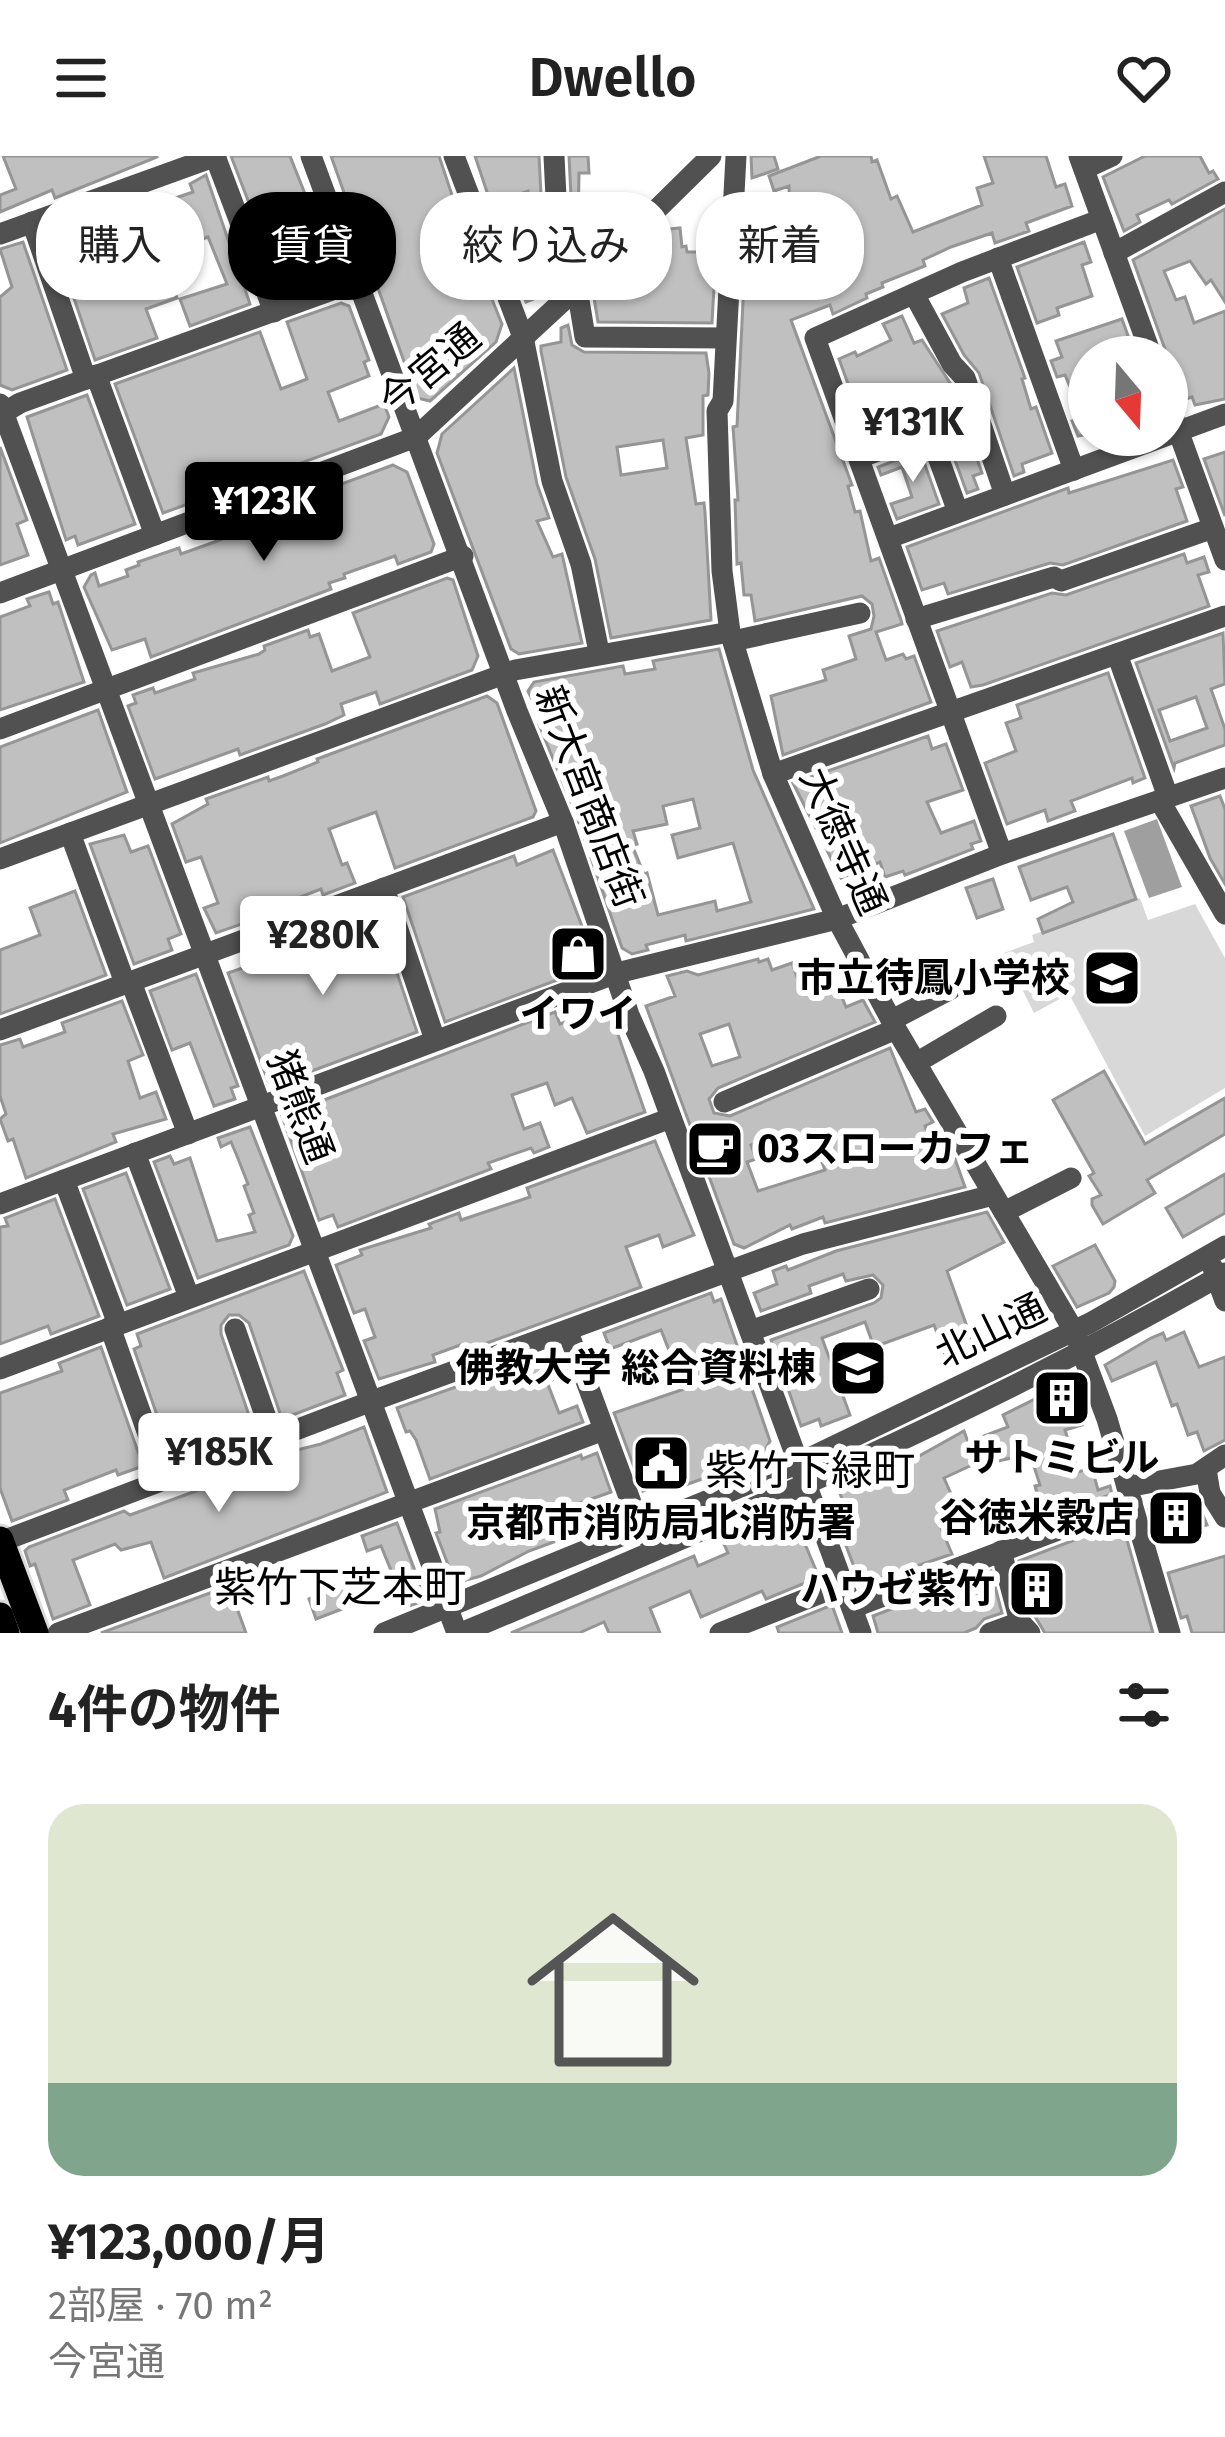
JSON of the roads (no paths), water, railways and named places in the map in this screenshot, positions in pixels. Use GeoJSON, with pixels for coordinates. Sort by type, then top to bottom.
{"type":"FeatureCollection","features":[{"type":"Feature","properties":{"kind":"main road"},"geometry":{"type":"LineString","coordinates":[[0,1541],[35,1633]]}},
{"type":"Feature","properties":{"kind":"main road"},"geometry":{"type":"LineString","coordinates":[[0,1616],[6,1633]]}},
{"type":"Feature","properties":{"kind":"street"},"geometry":{"type":"LineString","coordinates":[[0,234],[171,164],[216,156],[274,312]]}},
{"type":"Feature","properties":{"kind":"street","name":"新大宮商店街"},"geometry":{"type":"LineString","coordinates":[[311,156],[326,192]]}},
{"type":"Feature","properties":{"kind":"street"},"geometry":{"type":"LineString","coordinates":[[454,156],[523,337],[552,481],[581,563],[599,652]]}},
{"type":"Feature","properties":{"kind":"street"},"geometry":{"type":"LineString","coordinates":[[554,156],[558,192]]}},
{"type":"Feature","properties":{"kind":"street","name":"今宮通"},"geometry":{"type":"LineString","coordinates":[[672,194],[711,156]]}},
{"type":"Feature","properties":{"kind":"street","name":"大徳寺通"},"geometry":{"type":"LineString","coordinates":[[734,192],[736,156]]}},
{"type":"Feature","properties":{"kind":"street"},"geometry":{"type":"LineString","coordinates":[[1112,156],[1082,162],[1144,336]]}},
{"type":"Feature","properties":{"kind":"street"},"geometry":{"type":"LineString","coordinates":[[1114,253],[1225,192]]}},
{"type":"Feature","properties":{"kind":"street"},"geometry":{"type":"LineString","coordinates":[[1002,854],[814,338],[998,258],[1102,219]]}},
{"type":"Feature","properties":{"kind":"street"},"geometry":{"type":"LineString","coordinates":[[32,222],[155,535]]}},
{"type":"Feature","properties":{"kind":"street"},"geometry":{"type":"LineString","coordinates":[[998,258],[1074,470]]}},
{"type":"Feature","properties":{"kind":"street"},"geometry":{"type":"LineString","coordinates":[[914,294],[952,364],[965,377],[1005,495]]}},
{"type":"Feature","properties":{"kind":"street"},"geometry":{"type":"LineString","coordinates":[[1,411],[307,300]]}},
{"type":"Feature","properties":{"kind":"street","name":"新大宮商店街"},"geometry":{"type":"LineString","coordinates":[[368,300],[861,1633]]}},
{"type":"Feature","properties":{"kind":"street","name":"今宮通"},"geometry":{"type":"LineString","coordinates":[[0,593],[416,437],[564,300]]}},
{"type":"Feature","properties":{"kind":"street"},"geometry":{"type":"LineString","coordinates":[[571,300],[585,337],[725,338]]}},
{"type":"Feature","properties":{"kind":"street","name":"大徳寺通"},"geometry":{"type":"LineString","coordinates":[[727,300],[723,400],[717,411],[722,571],[732,636],[772,773],[836,919],[1084,1352],[1170,1633]]}},
{"type":"Feature","properties":{"kind":"street","name":"猪熊通"},"geometry":{"type":"LineString","coordinates":[[1,411],[459,1633]]}},
{"type":"Feature","properties":{"kind":"street"},"geometry":{"type":"LineString","coordinates":[[1188,427],[1225,414]]}},
{"type":"Feature","properties":{"kind":"street"},"geometry":{"type":"LineString","coordinates":[[859,458],[954,423]]}},
{"type":"Feature","properties":{"kind":"street"},"geometry":{"type":"LineString","coordinates":[[929,432],[958,512]]}},
{"type":"Feature","properties":{"kind":"street"},"geometry":{"type":"LineString","coordinates":[[889,538],[1111,456]]}},
{"type":"Feature","properties":{"kind":"street"},"geometry":{"type":"LineString","coordinates":[[1187,456],[1225,560]]}},
{"type":"Feature","properties":{"kind":"street"},"geometry":{"type":"LineString","coordinates":[[916,619],[1054,577],[1061,581],[1213,528]]}},
{"type":"Feature","properties":{"kind":"street"},"geometry":{"type":"LineString","coordinates":[[0,728],[463,556]]}},
{"type":"Feature","properties":{"kind":"street"},"geometry":{"type":"LineString","coordinates":[[0,859],[503,674],[599,652],[732,636],[860,613]]}},
{"type":"Feature","properties":{"kind":"street"},"geometry":{"type":"LineString","coordinates":[[772,773],[1225,616]]}},
{"type":"Feature","properties":{"kind":"street"},"geometry":{"type":"LineString","coordinates":[[1117,654],[1164,799],[1225,914]]}},
{"type":"Feature","properties":{"kind":"street"},"geometry":{"type":"LineString","coordinates":[[0,1204],[617,973],[836,919],[1002,854],[1223,783]]}},
{"type":"Feature","properties":{"kind":"street"},"geometry":{"type":"LineString","coordinates":[[0,1030],[563,822]]}},
{"type":"Feature","properties":{"kind":"street"},"geometry":{"type":"LineString","coordinates":[[70,833],[188,1134]]}},
{"type":"Feature","properties":{"kind":"street"},"geometry":{"type":"LineString","coordinates":[[384,888],[435,1040]]}},
{"type":"Feature","properties":{"kind":"street"},"geometry":{"type":"LineString","coordinates":[[724,1102],[894,1025],[951,989]]}},
{"type":"Feature","properties":{"kind":"street"},"geometry":{"type":"LineString","coordinates":[[916,1063],[996,1016]]}},
{"type":"Feature","properties":{"kind":"street"},"geometry":{"type":"LineString","coordinates":[[0,1369],[671,1118]]}},
{"type":"Feature","properties":{"kind":"street"},"geometry":{"type":"LineString","coordinates":[[135,1153],[189,1297]]}},
{"type":"Feature","properties":{"kind":"street"},"geometry":{"type":"LineString","coordinates":[[0,1541],[803,1244],[999,1204],[1071,1178]]}},
{"type":"Feature","properties":{"kind":"street"},"geometry":{"type":"LineString","coordinates":[[64,1180],[164,1479]]}},
{"type":"Feature","properties":{"kind":"street"},"geometry":{"type":"LineString","coordinates":[[1217,1251],[1225,1301]]}},
{"type":"Feature","properties":{"kind":"street","name":"北山通"},"geometry":{"type":"LineString","coordinates":[[459,1633],[649,1553],[1217,1251]]}},
{"type":"Feature","properties":{"kind":"street","name":"北山通"},"geometry":{"type":"LineString","coordinates":[[384,1633],[413,1627],[446,1607],[639,1527],[803,1474],[1084,1352],[1221,1276]]}},
{"type":"Feature","properties":{"kind":"street"},"geometry":{"type":"LineString","coordinates":[[750,1331],[868,1289]]}},
{"type":"Feature","properties":{"kind":"street"},"geometry":{"type":"LineString","coordinates":[[235,1329],[273,1438]]}},
{"type":"Feature","properties":{"kind":"street"},"geometry":{"type":"LineString","coordinates":[[568,1332],[649,1553]]}},
{"type":"Feature","properties":{"kind":"street"},"geometry":{"type":"LineString","coordinates":[[58,1633],[604,1430]]}},
{"type":"Feature","properties":{"kind":"street"},"geometry":{"type":"LineString","coordinates":[[852,1608],[1216,1462]]}},
{"type":"Feature","properties":{"kind":"street"},"geometry":{"type":"LineString","coordinates":[[1216,1462],[1210,1493],[1225,1517]]}},
{"type":"Feature","properties":{"kind":"street"},"geometry":{"type":"LineString","coordinates":[[990,1633],[1025,1627],[1001,1551]]}},
{"type":"Feature","properties":{"kind":"street"},"geometry":{"type":"LineString","coordinates":[[721,1633],[844,1584]]}},
{"type":"Feature","properties":{"kind":"place","name":"イワイ"},"geometry":{"type":"Point","coordinates":[578,954]}},
{"type":"Feature","properties":{"kind":"place","name":"市立待鳳小学校"},"geometry":{"type":"Point","coordinates":[1112,978]}},
{"type":"Feature","properties":{"kind":"place","name":"03スローカフェ"},"geometry":{"type":"Point","coordinates":[715,1149]}},
{"type":"Feature","properties":{"kind":"place","name":"佛教大学 総合資料棟"},"geometry":{"type":"Point","coordinates":[858,1368]}},
{"type":"Feature","properties":{"kind":"place","name":"サトミビル"},"geometry":{"type":"Point","coordinates":[1062,1398]}},
{"type":"Feature","properties":{"kind":"place","name":"京都市消防局北消防署"},"geometry":{"type":"Point","coordinates":[661,1463]}},
{"type":"Feature","properties":{"kind":"place","name":"谷徳米穀店"},"geometry":{"type":"Point","coordinates":[1176,1518]}},
{"type":"Feature","properties":{"kind":"place","name":"ハウゼ紫竹"},"geometry":{"type":"Point","coordinates":[1037,1589]}},
{"type":"Feature","properties":{"kind":"district","name":"紫竹下緑町"},"geometry":{"type":"Point","coordinates":[810,1471]}},
{"type":"Feature","properties":{"kind":"district","name":"紫竹下芝本町"},"geometry":{"type":"Point","coordinates":[340,1588]}}]}
